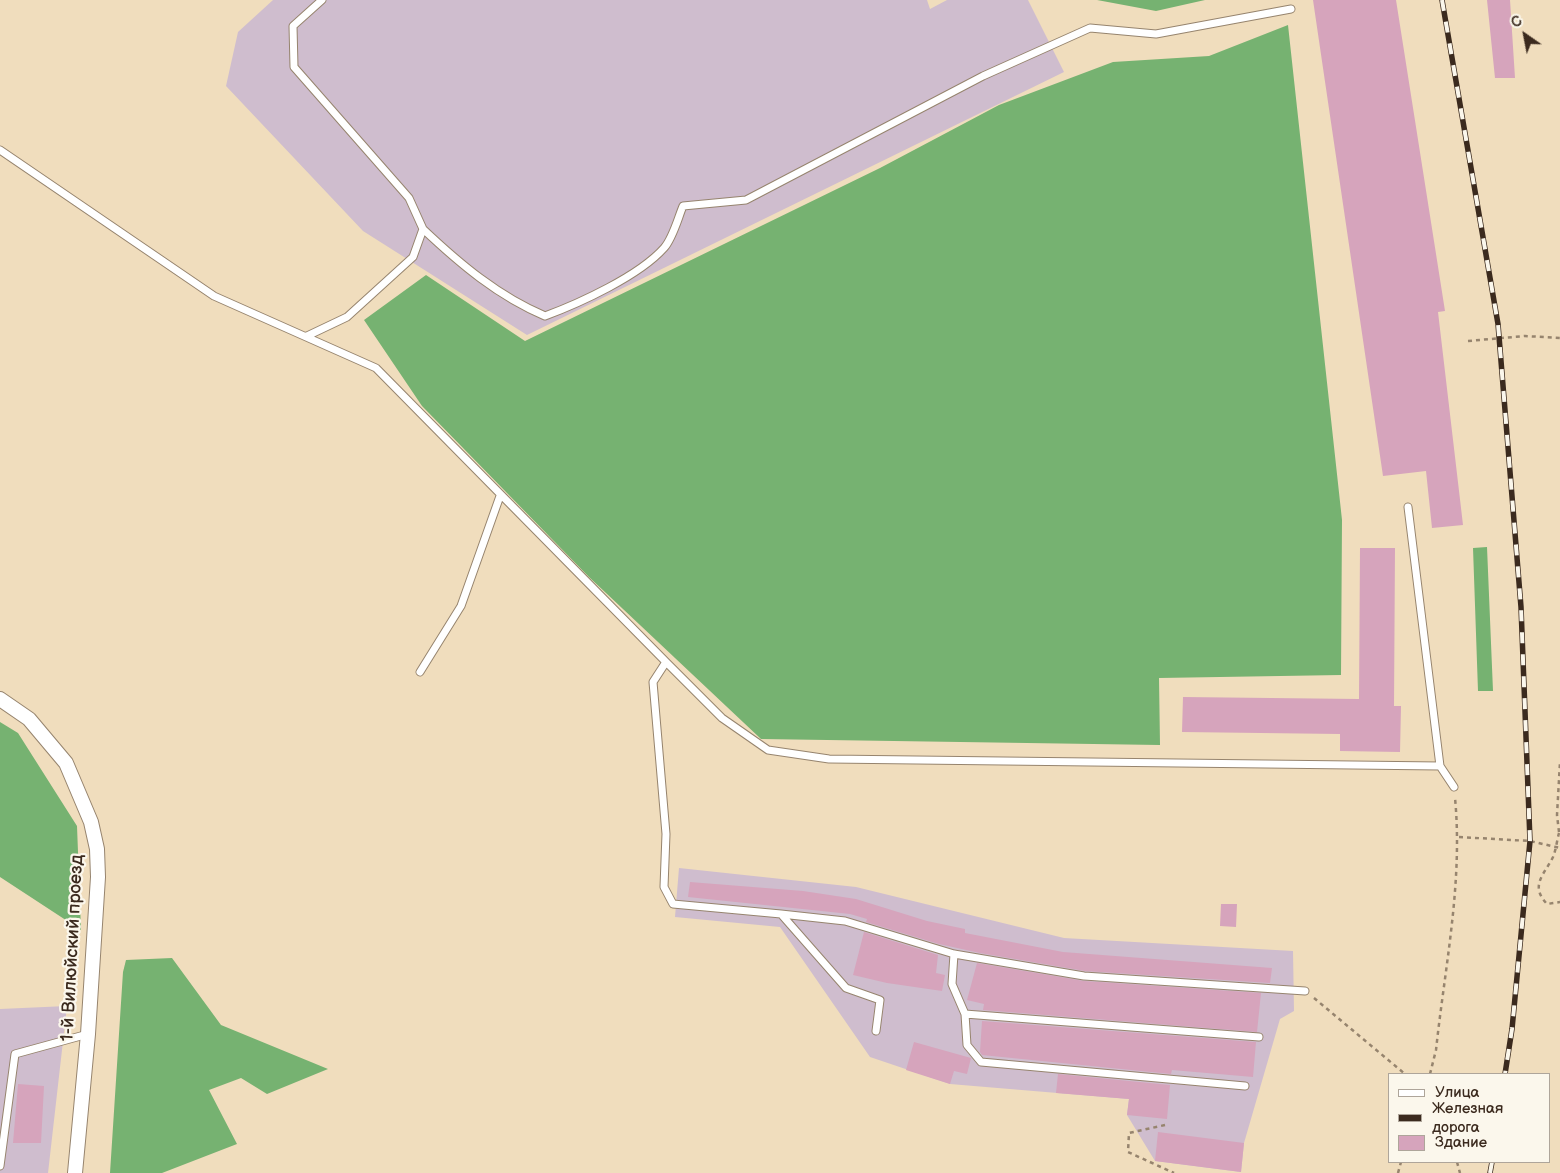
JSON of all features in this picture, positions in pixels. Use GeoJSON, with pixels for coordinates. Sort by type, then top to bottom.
{"type":"FeatureCollection","features":[{"type":"Feature","properties":{"kind":"street","name":"1-й Вилюйский проезд"},"geometry":{"type":"LineString","coordinates":[[0,699],[29,719],[66,763],[91,822],[97,849],[98,877],[88,1034],[75,1173]]}},
{"type":"Feature","properties":{"kind":"lane"},"geometry":{"type":"LineString","coordinates":[[322,0],[293,26],[294,67],[409,198],[423,229],[455,260],[516,303],[545,316],[575,305],[629,275],[665,247],[683,206],[746,200],[983,76],[1090,28],[1156,34],[1291,9]]}},
{"type":"Feature","properties":{"kind":"lane"},"geometry":{"type":"LineString","coordinates":[[0,150],[214,296],[376,368],[500,496],[722,718],[768,750],[829,759],[1440,766]]}},
{"type":"Feature","properties":{"kind":"lane"},"geometry":{"type":"LineString","coordinates":[[307,336],[347,317],[405,264],[412,257],[423,229]]}},
{"type":"Feature","properties":{"kind":"lane"},"geometry":{"type":"LineString","coordinates":[[420,672],[461,606],[500,496]]}},
{"type":"Feature","properties":{"kind":"lane"},"geometry":{"type":"LineString","coordinates":[[1408,507],[1440,766],[1454,787]]}},
{"type":"Feature","properties":{"kind":"lane"},"geometry":{"type":"LineString","coordinates":[[666,662],[653,682],[666,834],[664,887],[673,904],[845,921],[954,954],[1084,976],[1305,991]]}},
{"type":"Feature","properties":{"kind":"lane"},"geometry":{"type":"LineString","coordinates":[[781,914],[846,988],[880,1000],[876,1031]]}},
{"type":"Feature","properties":{"kind":"lane"},"geometry":{"type":"LineString","coordinates":[[954,954],[952,984],[965,1014],[967,1045],[981,1062],[1245,1086]]}},
{"type":"Feature","properties":{"kind":"lane"},"geometry":{"type":"LineString","coordinates":[[965,1014],[1259,1037]]}},
{"type":"Feature","properties":{"kind":"lane"},"geometry":{"type":"LineString","coordinates":[[0,1166],[15,1054],[88,1034]]}},
{"type":"Feature","properties":{"kind":"path"},"geometry":{"type":"LineString","coordinates":[[1468,341],[1525,336],[1560,338]]}},
{"type":"Feature","properties":{"kind":"path"},"geometry":{"type":"LineString","coordinates":[[1560,762],[1557,815],[1560,833],[1553,857],[1541,874],[1539,888],[1540,896],[1547,904],[1560,902]]}},
{"type":"Feature","properties":{"kind":"path"},"geometry":{"type":"LineString","coordinates":[[1430,1073],[1436,1050],[1455,897],[1459,837],[1454,787]]}},
{"type":"Feature","properties":{"kind":"path"},"geometry":{"type":"LineString","coordinates":[[1459,837],[1530,841],[1555,849],[1560,848]]}},
{"type":"Feature","properties":{"kind":"path"},"geometry":{"type":"LineString","coordinates":[[1305,991],[1403,1073]]}},
{"type":"Feature","properties":{"kind":"path"},"geometry":{"type":"LineString","coordinates":[[1165,1125],[1129,1133],[1128,1152],[1174,1173]]}},
{"type":"Feature","properties":{"kind":"shaded area"},"geometry":{"type":"Polygon","coordinates":[[[273,0],[927,0],[930,9],[947,0],[1028,0],[1064,72],[527,335],[363,231],[226,86],[238,32],[273,0]]]}},
{"type":"Feature","properties":{"kind":"shaded area"},"geometry":{"type":"Polygon","coordinates":[[[679,868],[856,887],[1064,938],[1293,951],[1294,1011],[1280,1019],[1244,1143],[1241,1172],[1155,1161],[1127,1115],[1129,1099],[950,1084],[870,1057],[780,927],[675,917],[679,868]]]}},
{"type":"Feature","properties":{"kind":"shaded area"},"geometry":{"type":"Polygon","coordinates":[[[67,1006],[48,1173],[0,1173],[0,1009],[67,1006]]]}},
{"type":"Feature","properties":{"kind":"green space"},"geometry":{"type":"Polygon","coordinates":[[[1097,0],[1205,0],[1156,11],[1097,0]]]}},
{"type":"Feature","properties":{"kind":"green space"},"geometry":{"type":"Polygon","coordinates":[[[1288,25],[1342,520],[1341,675],[1159,678],[1160,745],[761,739],[589,577],[422,406],[364,320],[426,275],[525,341],[880,168],[999,105],[1113,62],[1209,56],[1288,25]]]}},
{"type":"Feature","properties":{"kind":"green space"},"geometry":{"type":"Polygon","coordinates":[[[1487,547],[1493,691],[1478,691],[1473,548],[1487,547]]]}},
{"type":"Feature","properties":{"kind":"green space"},"geometry":{"type":"Polygon","coordinates":[[[0,722],[18,733],[77,826],[81,930],[0,877],[0,722]]]}},
{"type":"Feature","properties":{"kind":"green space"},"geometry":{"type":"Polygon","coordinates":[[[172,958],[221,1025],[328,1069],[267,1094],[241,1078],[209,1090],[237,1144],[162,1173],[110,1173],[123,972],[126,960],[172,958]]]}},
{"type":"Feature","properties":{"kind":"building"},"geometry":{"type":"Polygon","coordinates":[[[1313,0],[1396,0],[1445,311],[1438,312],[1463,525],[1432,528],[1426,471],[1383,476],[1313,0]]]}},
{"type":"Feature","properties":{"kind":"building"},"geometry":{"type":"Polygon","coordinates":[[[1487,0],[1510,0],[1515,78],[1495,78],[1487,0]]]}},
{"type":"Feature","properties":{"kind":"building"},"geometry":{"type":"Polygon","coordinates":[[[1360,548],[1395,548],[1394,706],[1401,706],[1400,752],[1340,751],[1340,734],[1182,732],[1183,697],[1359,699],[1360,548]]]}},
{"type":"Feature","properties":{"kind":"building"},"geometry":{"type":"Polygon","coordinates":[[[690,882],[803,891],[856,899],[927,921],[965,929],[965,933],[1063,952],[1272,968],[1270,983],[1085,971],[980,953],[939,944],[866,922],[867,919],[850,914],[688,897],[690,882]]]}},
{"type":"Feature","properties":{"kind":"building"},"geometry":{"type":"Polygon","coordinates":[[[1221,904],[1237,904],[1236,927],[1220,926],[1221,904]]]}},
{"type":"Feature","properties":{"kind":"building"},"geometry":{"type":"Polygon","coordinates":[[[864,932],[938,955],[936,973],[945,975],[942,991],[887,983],[853,975],[864,932]]]}},
{"type":"Feature","properties":{"kind":"building"},"geometry":{"type":"Polygon","coordinates":[[[977,963],[1084,981],[1261,993],[1257,1032],[983,1010],[984,1004],[967,1000],[977,963]]]}},
{"type":"Feature","properties":{"kind":"building"},"geometry":{"type":"Polygon","coordinates":[[[982,1021],[1256,1042],[1253,1077],[1172,1070],[1171,1074],[982,1055],[980,1052],[982,1021]]]}},
{"type":"Feature","properties":{"kind":"building"},"geometry":{"type":"Polygon","coordinates":[[[914,1042],[971,1058],[967,1074],[954,1071],[950,1084],[906,1070],[914,1042]]]}},
{"type":"Feature","properties":{"kind":"building"},"geometry":{"type":"Polygon","coordinates":[[[1058,1074],[1170,1085],[1167,1119],[1127,1115],[1129,1099],[1056,1093],[1058,1074]]]}},
{"type":"Feature","properties":{"kind":"building"},"geometry":{"type":"Polygon","coordinates":[[[18,1084],[44,1086],[41,1143],[13,1143],[18,1084]]]}},
{"type":"Feature","properties":{"kind":"building"},"geometry":{"type":"Polygon","coordinates":[[[1158,1132],[1244,1143],[1241,1172],[1155,1161],[1158,1132]]]}},
{"type":"Feature","properties":{"kind":"railway"},"geometry":{"type":"LineString","coordinates":[[1442,0],[1498,324],[1521,607],[1530,841],[1512,1029],[1505,1073]]}},
{"type":"Feature","properties":{"kind":"railway"},"geometry":{"type":"LineString","coordinates":[[1490,1173],[1492,1163]]}}]}
